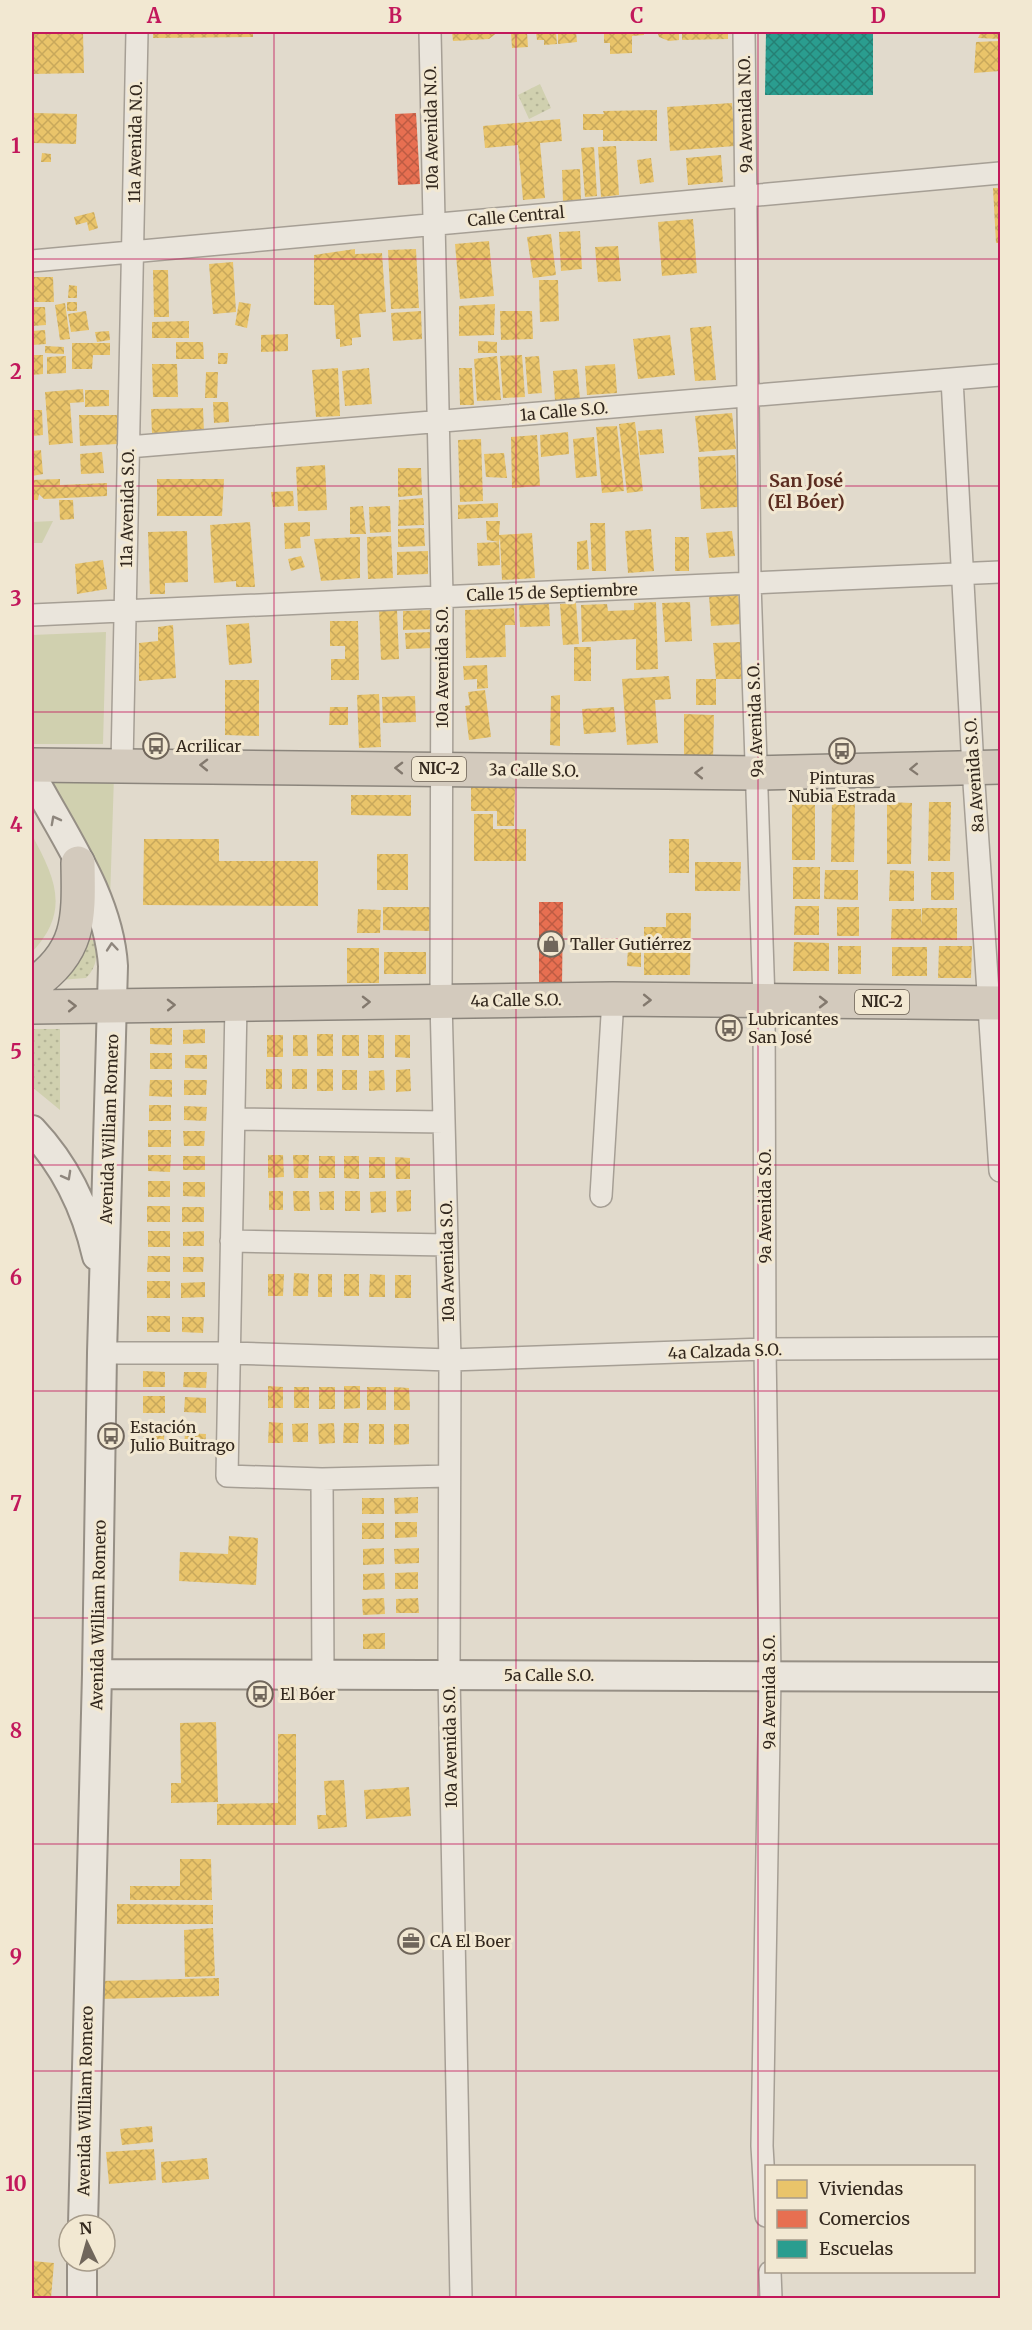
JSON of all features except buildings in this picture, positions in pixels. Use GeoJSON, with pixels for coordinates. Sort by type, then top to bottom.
{"type":"FeatureCollection","features":[{"type":"Feature","properties":{"kind":"highway","name":"3a Calle S.O."},"geometry":{"type":"LineString","coordinates":[[32,765],[122,764],[757,773],[987,767]]}},
{"type":"Feature","properties":{"kind":"highway"},"geometry":{"type":"LineString","coordinates":[[32,985],[52,970],[63,957],[72,939],[79,914],[78,863]]}},
{"type":"Feature","properties":{"kind":"highway","name":"4a Calle S.O."},"geometry":{"type":"LineString","coordinates":[[32,1007],[613,999],[995,1003]]}},
{"type":"Feature","properties":{"kind":"main road","name":"Avenida William Romero"},"geometry":{"type":"LineString","coordinates":[[32,776],[100,906],[111,937],[112,1005],[83,2213]]}},
{"type":"Feature","properties":{"kind":"main road"},"geometry":{"type":"LineString","coordinates":[[32,1130],[50,1149],[80,1202],[97,1254],[104,1306]]}},
{"type":"Feature","properties":{"kind":"main road","name":"5a Calle S.O."},"geometry":{"type":"LineString","coordinates":[[97,1674],[1000,1677]]}},
{"type":"Feature","properties":{"kind":"main road"},"geometry":{"type":"LineString","coordinates":[[82,2273],[82,2298]]}},
{"type":"Feature","properties":{"kind":"street","name":"11a Avenida N.O."},"geometry":{"type":"LineString","coordinates":[[132,252],[138,32]]}},
{"type":"Feature","properties":{"kind":"street","name":"10a Avenida N.O."},"geometry":{"type":"LineString","coordinates":[[430,32],[432,224]]}},
{"type":"Feature","properties":{"kind":"street","name":"9a Avenida N.O."},"geometry":{"type":"LineString","coordinates":[[744,32],[747,196]]}},
{"type":"Feature","properties":{"kind":"street","name":"Calle Central"},"geometry":{"type":"LineString","coordinates":[[32,261],[1000,173]]}},
{"type":"Feature","properties":{"kind":"street","name":"9a Avenida S.O."},"geometry":{"type":"LineString","coordinates":[[747,196],[750,583],[764,1001],[765,1349],[770,1676],[762,2146],[765,2198]]}},
{"type":"Feature","properties":{"kind":"street","name":"10a Avenida S.O."},"geometry":{"type":"LineString","coordinates":[[432,224],[442,597],[441,1001],[450,1360],[449,1674],[461,2298]]}},
{"type":"Feature","properties":{"kind":"street","name":"11a Avenida S.O."},"geometry":{"type":"LineString","coordinates":[[122,764],[132,252]]}},
{"type":"Feature","properties":{"kind":"street","name":"1a Calle S.O."},"geometry":{"type":"LineString","coordinates":[[128,447],[1000,375]]}},
{"type":"Feature","properties":{"kind":"street","name":"8a Avenida S.O."},"geometry":{"type":"LineString","coordinates":[[952,380],[962,574],[987,767],[1000,1171]]}},
{"type":"Feature","properties":{"kind":"street","name":"Calle 15 de Septiembre"},"geometry":{"type":"LineString","coordinates":[[32,615],[1000,572]]}},
{"type":"Feature","properties":{"kind":"street"},"geometry":{"type":"LineString","coordinates":[[602,1196],[613,999]]}},
{"type":"Feature","properties":{"kind":"street"},"geometry":{"type":"LineString","coordinates":[[236,1004],[227,1476],[322,1479],[449,1476]]}},
{"type":"Feature","properties":{"kind":"street"},"geometry":{"type":"LineString","coordinates":[[234,1119],[444,1122]]}},
{"type":"Feature","properties":{"kind":"street"},"geometry":{"type":"LineString","coordinates":[[231,1241],[447,1245]]}},
{"type":"Feature","properties":{"kind":"street","name":"4a Calzada S.O."},"geometry":{"type":"LineString","coordinates":[[102,1353],[229,1353],[450,1360],[765,1349],[1000,1348]]}},
{"type":"Feature","properties":{"kind":"street"},"geometry":{"type":"LineString","coordinates":[[322,1479],[323,1675]]}},
{"type":"Feature","properties":{"kind":"street"},"geometry":{"type":"LineString","coordinates":[[770,2273],[771,2298]]}},
{"type":"Feature","properties":{"kind":"green space"},"geometry":{"type":"Polygon","coordinates":[[[540,84],[551,108],[529,119],[518,95],[540,84]]]}},
{"type":"Feature","properties":{"kind":"green space"},"geometry":{"type":"Polygon","coordinates":[[[53,521],[42,543],[32,543],[32,522],[53,521]]]}},
{"type":"Feature","properties":{"kind":"green space"},"geometry":{"type":"Polygon","coordinates":[[[106,632],[103,744],[32,744],[32,635],[106,632]]]}},
{"type":"Feature","properties":{"kind":"green space"},"geometry":{"type":"Polygon","coordinates":[[[48,776],[114,776],[110,900],[102,874],[48,776]]]}},
{"type":"Feature","properties":{"kind":"green space"},"geometry":{"type":"Polygon","coordinates":[[[32,835],[52,880],[55,908],[52,922],[32,952],[32,835]]]}},
{"type":"Feature","properties":{"kind":"green space"},"geometry":{"type":"Polygon","coordinates":[[[83,918],[95,949],[95,964],[92,971],[86,978],[46,981],[83,918]]]}},
{"type":"Feature","properties":{"kind":"green space"},"geometry":{"type":"Polygon","coordinates":[[[32,1029],[60,1029],[60,1110],[32,1087],[32,1029]]]}},
{"type":"Feature","properties":{"kind":"place","name":"Acrilicar"},"geometry":{"type":"Point","coordinates":[156,746]}},
{"type":"Feature","properties":{"kind":"place","name":"Pinturas Nubia Estrada"},"geometry":{"type":"Point","coordinates":[842,751]}},
{"type":"Feature","properties":{"kind":"place","name":"Taller Gutiérrez"},"geometry":{"type":"Point","coordinates":[551,944]}},
{"type":"Feature","properties":{"kind":"place","name":"Lubricantes San José"},"geometry":{"type":"Point","coordinates":[729,1028]}},
{"type":"Feature","properties":{"kind":"place","name":"Estación Julio Buitrago"},"geometry":{"type":"Point","coordinates":[111,1436]}},
{"type":"Feature","properties":{"kind":"place","name":"El Bóer"},"geometry":{"type":"Point","coordinates":[260,1694]}},
{"type":"Feature","properties":{"kind":"place","name":"CA El Boer"},"geometry":{"type":"Point","coordinates":[411,1941]}},
{"type":"Feature","properties":{"kind":"district","name":"San José (El Bóer)"},"geometry":{"type":"Point","coordinates":[806,491]}}]}
